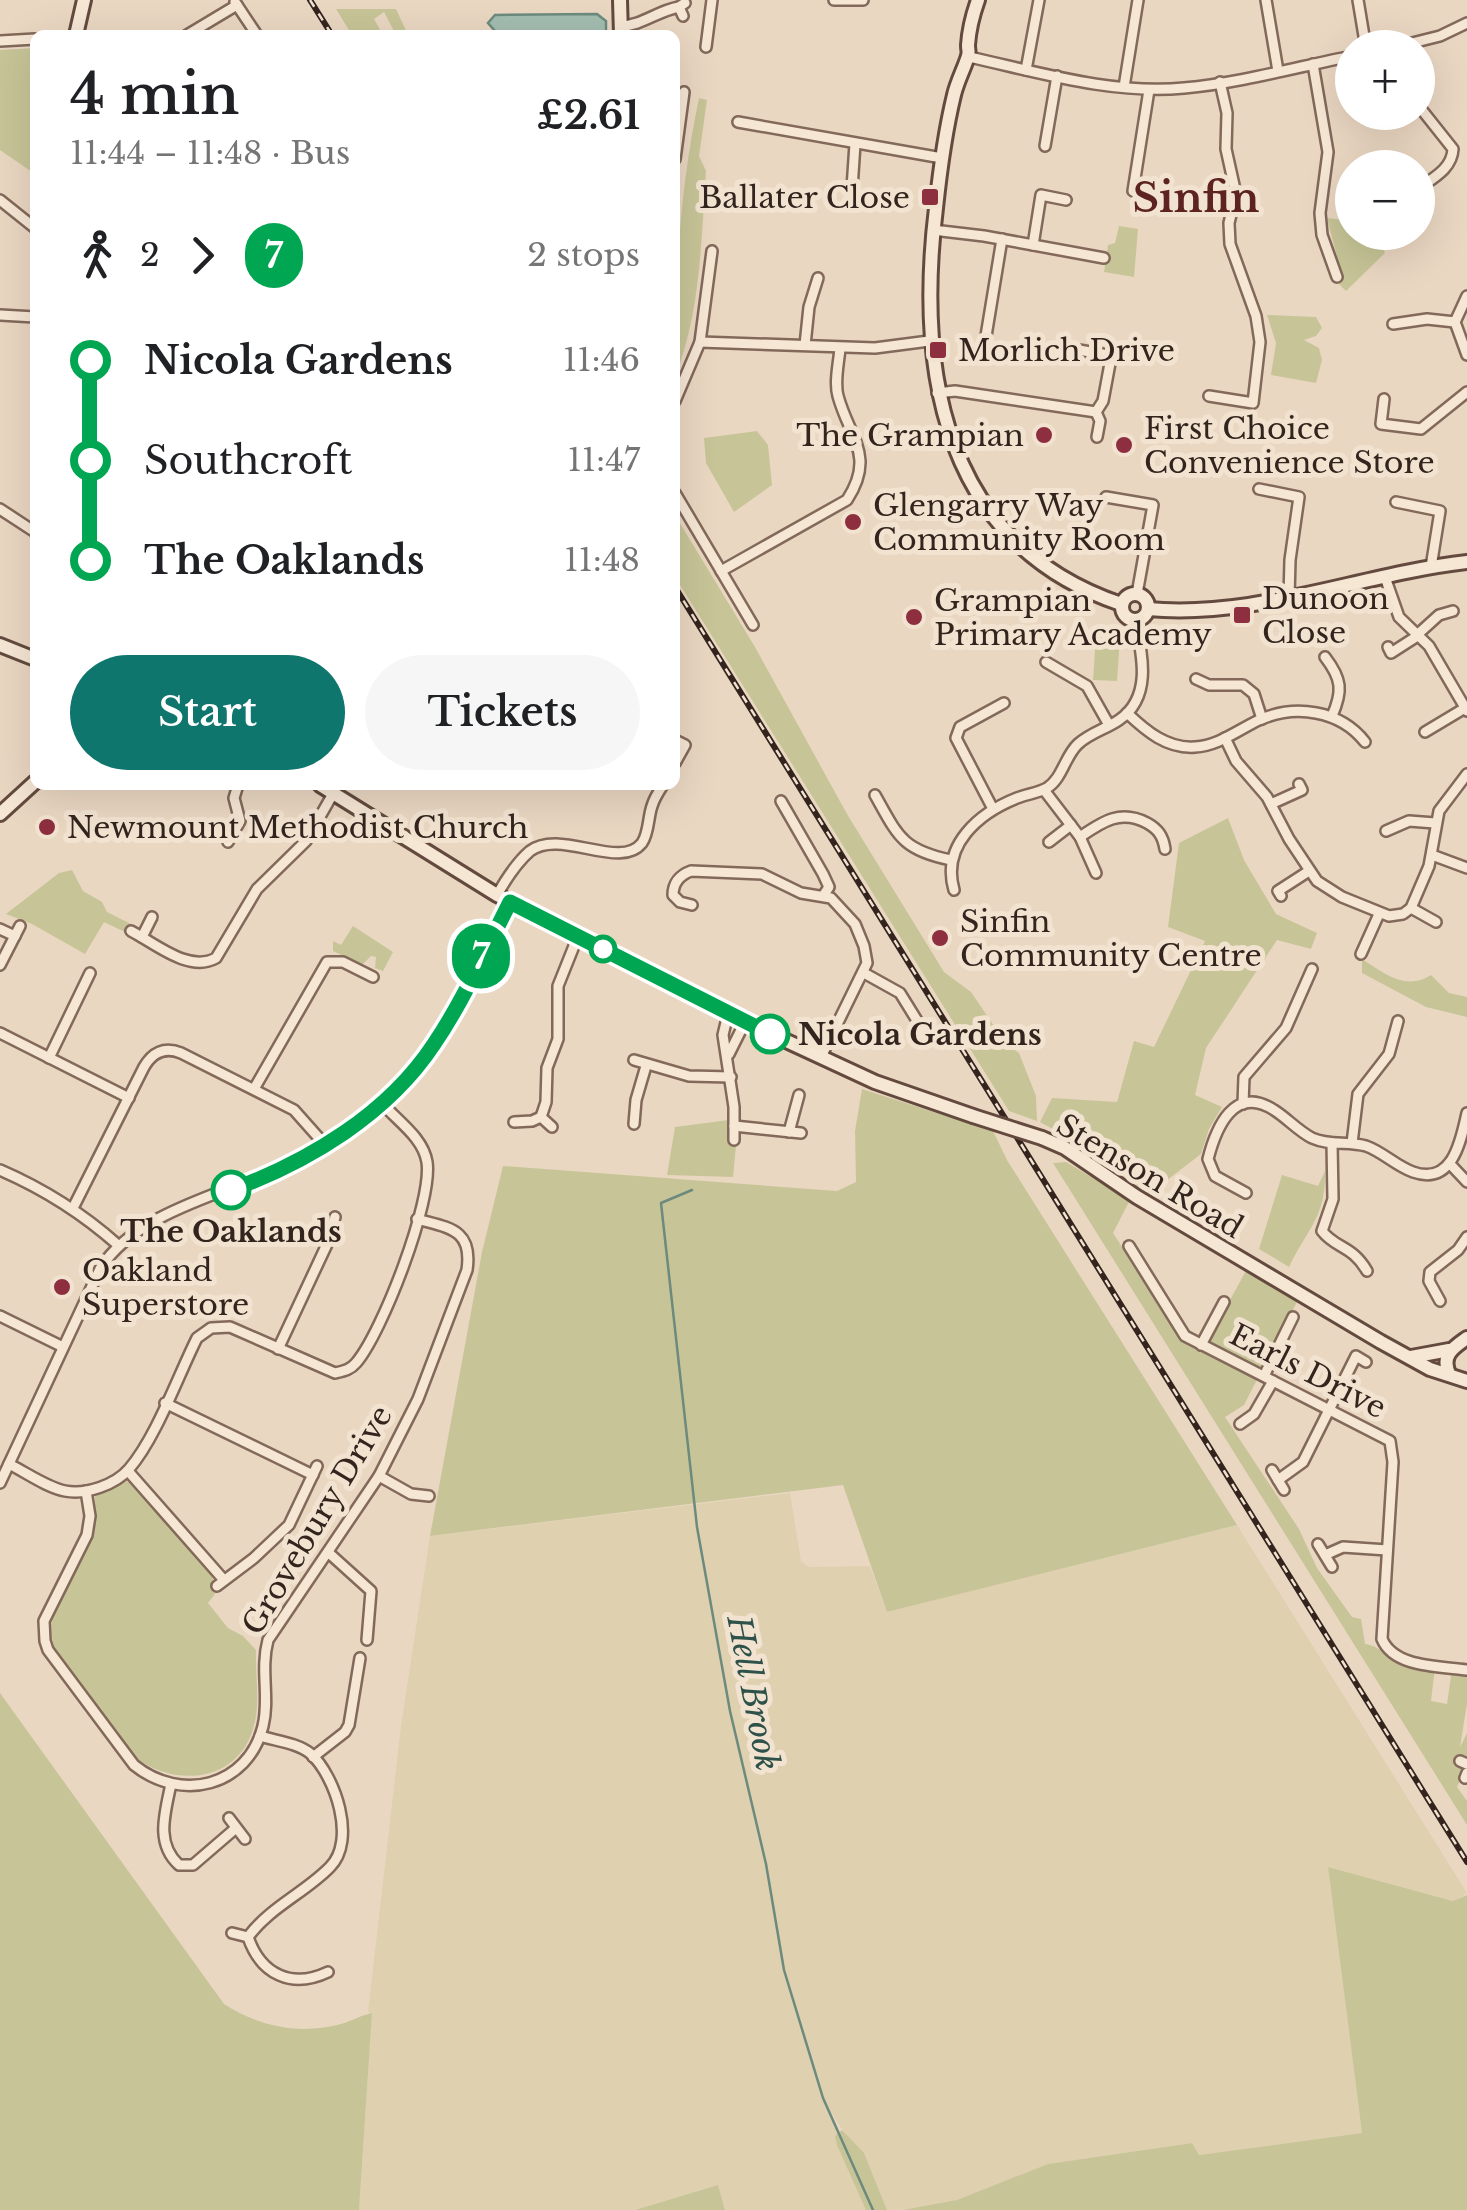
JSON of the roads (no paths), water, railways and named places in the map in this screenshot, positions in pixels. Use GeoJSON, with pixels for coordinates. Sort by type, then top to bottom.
{"type":"FeatureCollection","features":[{"type":"Feature","properties":{"kind":"street"},"geometry":{"type":"LineString","coordinates":[[77,30],[84,0]]}},
{"type":"Feature","properties":{"kind":"street"},"geometry":{"type":"LineString","coordinates":[[620,0],[621,30],[656,12],[682,9]]}},
{"type":"Feature","properties":{"kind":"street"},"geometry":{"type":"LineString","coordinates":[[706,47],[712,0]]}},
{"type":"Feature","properties":{"kind":"street"},"geometry":{"type":"LineString","coordinates":[[834,0],[863,0]]}},
{"type":"Feature","properties":{"kind":"street"},"geometry":{"type":"LineString","coordinates":[[978,0],[968,44],[969,57],[954,94],[933,230],[930,341],[937,393],[953,443],[970,478],[982,502],[1005,529],[1057,573],[1089,592],[1122,604]]}},
{"type":"Feature","properties":{"kind":"street"},"geometry":{"type":"LineString","coordinates":[[1026,70],[1039,0]]}},
{"type":"Feature","properties":{"kind":"street"},"geometry":{"type":"LineString","coordinates":[[1124,87],[1138,0]]}},
{"type":"Feature","properties":{"kind":"street"},"geometry":{"type":"LineString","coordinates":[[1266,0],[1278,71]]}},
{"type":"Feature","properties":{"kind":"street"},"geometry":{"type":"LineString","coordinates":[[1358,0],[1363,30]]}},
{"type":"Feature","properties":{"kind":"street"},"geometry":{"type":"LineString","coordinates":[[194,30],[235,2],[254,30]]}},
{"type":"Feature","properties":{"kind":"street"},"geometry":{"type":"LineString","coordinates":[[1435,37],[1467,23]]}},
{"type":"Feature","properties":{"kind":"street"},"geometry":{"type":"LineString","coordinates":[[0,41],[30,39]]}},
{"type":"Feature","properties":{"kind":"street"},"geometry":{"type":"LineString","coordinates":[[969,57],[1149,90],[1185,88],[1335,59]]}},
{"type":"Feature","properties":{"kind":"street"},"geometry":{"type":"LineString","coordinates":[[1313,64],[1328,152],[1320,213],[1322,235],[1337,277]]}},
{"type":"Feature","properties":{"kind":"street"},"geometry":{"type":"LineString","coordinates":[[1045,146],[1056,76]]}},
{"type":"Feature","properties":{"kind":"street"},"geometry":{"type":"LineString","coordinates":[[1209,396],[1253,403],[1260,342],[1256,316],[1230,244],[1229,223],[1236,194],[1226,149],[1227,113],[1220,82]]}},
{"type":"Feature","properties":{"kind":"street"},"geometry":{"type":"LineString","coordinates":[[1133,191],[1149,90]]}},
{"type":"Feature","properties":{"kind":"street"},"geometry":{"type":"LineString","coordinates":[[680,103],[684,92]]}},
{"type":"Feature","properties":{"kind":"street"},"geometry":{"type":"LineString","coordinates":[[738,122],[942,158]]}},
{"type":"Feature","properties":{"kind":"street"},"geometry":{"type":"LineString","coordinates":[[1435,127],[1452,149],[1446,169],[1435,177]]}},
{"type":"Feature","properties":{"kind":"street"},"geometry":{"type":"LineString","coordinates":[[852,203],[856,144]]}},
{"type":"Feature","properties":{"kind":"street"},"geometry":{"type":"LineString","coordinates":[[1032,245],[1042,195],[1066,200]]}},
{"type":"Feature","properties":{"kind":"street"},"geometry":{"type":"LineString","coordinates":[[0,200],[30,224]]}},
{"type":"Feature","properties":{"kind":"street"},"geometry":{"type":"LineString","coordinates":[[933,230],[1104,258]]}},
{"type":"Feature","properties":{"kind":"street"},"geometry":{"type":"LineString","coordinates":[[986,336],[1002,240]]}},
{"type":"Feature","properties":{"kind":"street"},"geometry":{"type":"LineString","coordinates":[[680,390],[700,342],[712,251]]}},
{"type":"Feature","properties":{"kind":"street"},"geometry":{"type":"LineString","coordinates":[[805,346],[809,307],[818,278]]}},
{"type":"Feature","properties":{"kind":"street"},"geometry":{"type":"LineString","coordinates":[[1467,296],[1454,322],[1467,355]]}},
{"type":"Feature","properties":{"kind":"street"},"geometry":{"type":"LineString","coordinates":[[0,316],[30,317]]}},
{"type":"Feature","properties":{"kind":"street"},"geometry":{"type":"LineString","coordinates":[[1392,324],[1428,318],[1454,322]]}},
{"type":"Feature","properties":{"kind":"street"},"geometry":{"type":"LineString","coordinates":[[700,342],[875,348],[930,341]]}},
{"type":"Feature","properties":{"kind":"street"},"geometry":{"type":"LineString","coordinates":[[721,571],[847,500],[856,486],[860,469],[858,441],[838,396],[840,348]]}},
{"type":"Feature","properties":{"kind":"street"},"geometry":{"type":"LineString","coordinates":[[1067,348],[1111,358],[1103,401],[1096,412]]}},
{"type":"Feature","properties":{"kind":"street"},"geometry":{"type":"LineString","coordinates":[[937,393],[968,392],[1096,412]]}},
{"type":"Feature","properties":{"kind":"street"},"geometry":{"type":"LineString","coordinates":[[1384,399],[1381,424],[1422,429],[1467,392]]}},
{"type":"Feature","properties":{"kind":"street"},"geometry":{"type":"LineString","coordinates":[[1096,412],[1100,421],[1097,436]]}},
{"type":"Feature","properties":{"kind":"street"},"geometry":{"type":"LineString","coordinates":[[1259,489],[1304,497],[1290,560],[1290,597]]}},
{"type":"Feature","properties":{"kind":"street"},"geometry":{"type":"LineString","coordinates":[[1106,497],[1153,505],[1137,594]]}},
{"type":"Feature","properties":{"kind":"street"},"geometry":{"type":"LineString","coordinates":[[680,501],[753,624]]}},
{"type":"Feature","properties":{"kind":"street"},"geometry":{"type":"LineString","coordinates":[[1396,502],[1442,511],[1431,566]]}},
{"type":"Feature","properties":{"kind":"street"},"geometry":{"type":"LineString","coordinates":[[0,510],[30,529]]}},
{"type":"Feature","properties":{"kind":"street"},"geometry":{"type":"LineString","coordinates":[[1148,609],[1212,608],[1290,597],[1431,566],[1467,562]]}},
{"type":"Feature","properties":{"kind":"street"},"geometry":{"type":"LineString","coordinates":[[1385,578],[1395,610],[1435,655],[1466,710],[1426,732]]}},
{"type":"Feature","properties":{"kind":"street"},"geometry":{"type":"LineString","coordinates":[[1137,594],[1145,598],[1148,609],[1144,617],[1135,620],[1124,614],[1122,604],[1127,596],[1137,594]]}},
{"type":"Feature","properties":{"kind":"street"},"geometry":{"type":"LineString","coordinates":[[1388,647],[1390,652],[1419,635],[1439,615],[1453,611]]}},
{"type":"Feature","properties":{"kind":"street"},"geometry":{"type":"LineString","coordinates":[[954,890],[952,860],[957,843],[992,809],[1044,790],[1056,780],[1081,741],[1127,713],[1144,675],[1135,620]]}},
{"type":"Feature","properties":{"kind":"street"},"geometry":{"type":"LineString","coordinates":[[0,645],[30,657]]}},
{"type":"Feature","properties":{"kind":"street"},"geometry":{"type":"LineString","coordinates":[[1325,657],[1341,687],[1332,716]]}},
{"type":"Feature","properties":{"kind":"street"},"geometry":{"type":"LineString","coordinates":[[1049,681],[1051,665],[1087,686],[1110,726]]}},
{"type":"Feature","properties":{"kind":"street"},"geometry":{"type":"LineString","coordinates":[[1196,678],[1209,685],[1244,685],[1254,694],[1262,718]]}},
{"type":"Feature","properties":{"kind":"street"},"geometry":{"type":"LineString","coordinates":[[992,809],[956,738],[960,727],[1004,703]]}},
{"type":"Feature","properties":{"kind":"street"},"geometry":{"type":"LineString","coordinates":[[1127,713],[1155,737],[1194,748],[1225,738],[1262,718],[1294,711],[1332,716],[1365,742]]}},
{"type":"Feature","properties":{"kind":"street"},"geometry":{"type":"LineString","coordinates":[[1225,738],[1236,761],[1271,804],[1309,871],[1324,886],[1379,914],[1396,916],[1411,908],[1432,855],[1435,823],[1451,792],[1467,774]]}},
{"type":"Feature","properties":{"kind":"street"},"geometry":{"type":"LineString","coordinates":[[1271,804],[1302,790],[1299,784]]}},
{"type":"Feature","properties":{"kind":"street"},"geometry":{"type":"LineString","coordinates":[[0,814],[30,787]]}},
{"type":"Feature","properties":{"kind":"street"},"geometry":{"type":"LineString","coordinates":[[228,842],[240,821],[234,798],[236,790]]}},
{"type":"Feature","properties":{"kind":"street","name":"Stenson Road"},"geometry":{"type":"LineString","coordinates":[[330,790],[504,898],[728,1014],[875,1082],[1066,1148],[1137,1198],[1430,1369],[1466,1382]]}},
{"type":"Feature","properties":{"kind":"street"},"geometry":{"type":"LineString","coordinates":[[0,1482],[100,1270],[118,1245],[154,1219],[258,1180],[326,1146],[381,1102],[434,1044],[504,898],[511,871],[532,849],[560,843],[606,852],[634,849],[642,842],[660,790]]}},
{"type":"Feature","properties":{"kind":"street"},"geometry":{"type":"LineString","coordinates":[[1044,790],[1080,838],[1096,873]]}},
{"type":"Feature","properties":{"kind":"street"},"geometry":{"type":"LineString","coordinates":[[131,931],[194,964],[216,958],[257,888],[306,840],[334,792]]}},
{"type":"Feature","properties":{"kind":"street"},"geometry":{"type":"LineString","coordinates":[[875,795],[898,837],[916,850],[952,860]]}},
{"type":"Feature","properties":{"kind":"street"},"geometry":{"type":"LineString","coordinates":[[781,801],[823,874],[828,887],[823,896]]}},
{"type":"Feature","properties":{"kind":"street"},"geometry":{"type":"LineString","coordinates":[[884,812],[895,805]]}},
{"type":"Feature","properties":{"kind":"street"},"geometry":{"type":"LineString","coordinates":[[1080,838],[1110,818],[1137,818],[1155,828],[1164,838],[1166,848]]}},
{"type":"Feature","properties":{"kind":"street"},"geometry":{"type":"LineString","coordinates":[[1386,831],[1409,821],[1435,823]]}},
{"type":"Feature","properties":{"kind":"street"},"geometry":{"type":"LineString","coordinates":[[1050,842],[1071,826]]}},
{"type":"Feature","properties":{"kind":"street"},"geometry":{"type":"LineString","coordinates":[[1432,855],[1467,868]]}},
{"type":"Feature","properties":{"kind":"street"},"geometry":{"type":"LineString","coordinates":[[1281,896],[1278,892],[1309,871]]}},
{"type":"Feature","properties":{"kind":"street"},"geometry":{"type":"LineString","coordinates":[[692,905],[673,895],[676,882],[691,872],[762,874],[801,893],[830,898],[855,924],[867,963],[821,1058]]}},
{"type":"Feature","properties":{"kind":"street"},"geometry":{"type":"LineString","coordinates":[[1411,908],[1436,922]]}},
{"type":"Feature","properties":{"kind":"street"},"geometry":{"type":"LineString","coordinates":[[1361,954],[1379,914]]}},
{"type":"Feature","properties":{"kind":"street"},"geometry":{"type":"LineString","coordinates":[[142,937],[152,916]]}},
{"type":"Feature","properties":{"kind":"street"},"geometry":{"type":"LineString","coordinates":[[0,965],[20,926]]}},
{"type":"Feature","properties":{"kind":"street"},"geometry":{"type":"LineString","coordinates":[[0,929],[15,936]]}},
{"type":"Feature","properties":{"kind":"street"},"geometry":{"type":"LineString","coordinates":[[514,1122],[532,1121],[540,1116],[546,1102],[547,1068],[560,1026],[558,986],[578,936]]}},
{"type":"Feature","properties":{"kind":"street"},"geometry":{"type":"LineString","coordinates":[[254,1088],[327,962],[344,962],[373,978]]}},
{"type":"Feature","properties":{"kind":"street"},"geometry":{"type":"LineString","coordinates":[[1243,1104],[1244,1077],[1286,1028],[1312,969]]}},
{"type":"Feature","properties":{"kind":"street"},"geometry":{"type":"LineString","coordinates":[[49,1058],[90,973]]}},
{"type":"Feature","properties":{"kind":"street"},"geometry":{"type":"LineString","coordinates":[[864,973],[900,993],[926,1035]]}},
{"type":"Feature","properties":{"kind":"street"},"geometry":{"type":"LineString","coordinates":[[1292,984],[1304,988]]}},
{"type":"Feature","properties":{"kind":"street"},"geometry":{"type":"LineString","coordinates":[[728,1014],[723,1035],[731,1077],[734,1140]]}},
{"type":"Feature","properties":{"kind":"street"},"geometry":{"type":"LineString","coordinates":[[1352,1144],[1358,1094],[1389,1054],[1398,1021]]}},
{"type":"Feature","properties":{"kind":"street"},"geometry":{"type":"LineString","coordinates":[[728,1056],[745,1022]]}},
{"type":"Feature","properties":{"kind":"street"},"geometry":{"type":"LineString","coordinates":[[0,1033],[128,1098]]}},
{"type":"Feature","properties":{"kind":"street"},"geometry":{"type":"LineString","coordinates":[[73,1208],[150,1056],[167,1050],[180,1052],[294,1110],[326,1146]]}},
{"type":"Feature","properties":{"kind":"street"},"geometry":{"type":"LineString","coordinates":[[634,1060],[704,1078],[731,1077]]}},
{"type":"Feature","properties":{"kind":"street"},"geometry":{"type":"LineString","coordinates":[[633,1123],[646,1066]]}},
{"type":"Feature","properties":{"kind":"street"},"geometry":{"type":"LineString","coordinates":[[789,1132],[799,1096]]}},
{"type":"Feature","properties":{"kind":"street"},"geometry":{"type":"LineString","coordinates":[[9,1464],[69,1492],[116,1481],[144,1447],[202,1332],[211,1328],[230,1327],[336,1373],[355,1364],[398,1285],[428,1174],[424,1150],[381,1102]]}},
{"type":"Feature","properties":{"kind":"street"},"geometry":{"type":"LineString","coordinates":[[1246,1192],[1214,1176],[1208,1160],[1225,1115],[1243,1104],[1268,1106],[1310,1136],[1352,1144],[1386,1155],[1414,1172],[1433,1174],[1450,1164],[1460,1145],[1467,1113]]}},
{"type":"Feature","properties":{"kind":"street"},"geometry":{"type":"LineString","coordinates":[[540,1116],[552,1128]]}},
{"type":"Feature","properties":{"kind":"street"},"geometry":{"type":"LineString","coordinates":[[734,1126],[801,1133]]}},
{"type":"Feature","properties":{"kind":"street"},"geometry":{"type":"LineString","coordinates":[[1332,1143],[1333,1198],[1322,1232],[1326,1238],[1364,1256],[1366,1271]]}},
{"type":"Feature","properties":{"kind":"street"},"geometry":{"type":"LineString","coordinates":[[1450,1164],[1467,1182]]}},
{"type":"Feature","properties":{"kind":"street"},"geometry":{"type":"LineString","coordinates":[[0,1170],[73,1208],[118,1245]]}},
{"type":"Feature","properties":{"kind":"street"},"geometry":{"type":"LineString","coordinates":[[1234,1185],[1240,1174]]}},
{"type":"Feature","properties":{"kind":"street"},"geometry":{"type":"LineString","coordinates":[[278,1349],[328,1240],[335,1216]]}},
{"type":"Feature","properties":{"kind":"street","name":"Grovebury Drive"},"geometry":{"type":"LineString","coordinates":[[260,1736],[266,1714],[263,1666],[268,1640],[330,1554],[379,1476],[418,1400],[468,1261],[462,1236],[417,1220]]}},
{"type":"Feature","properties":{"kind":"street"},"geometry":{"type":"LineString","coordinates":[[1440,1301],[1426,1289],[1432,1268],[1458,1250],[1467,1238]]}},
{"type":"Feature","properties":{"kind":"street","name":"Earls Drive"},"geometry":{"type":"LineString","coordinates":[[1129,1246],[1180,1330],[1200,1345],[1380,1434],[1392,1445],[1380,1632],[1385,1646],[1403,1660],[1467,1670]]}},
{"type":"Feature","properties":{"kind":"street"},"geometry":{"type":"LineString","coordinates":[[1137,1257],[1146,1247]]}},
{"type":"Feature","properties":{"kind":"street"},"geometry":{"type":"LineString","coordinates":[[1200,1345],[1224,1302]]}},
{"type":"Feature","properties":{"kind":"street"},"geometry":{"type":"LineString","coordinates":[[0,1316],[62,1347]]}},
{"type":"Feature","properties":{"kind":"street"},"geometry":{"type":"LineString","coordinates":[[1240,1424],[1254,1414],[1294,1317]]}},
{"type":"Feature","properties":{"kind":"street"},"geometry":{"type":"LineString","coordinates":[[1411,1358],[1460,1345]]}},
{"type":"Feature","properties":{"kind":"street"},"geometry":{"type":"LineString","coordinates":[[1449,1374],[1446,1365],[1460,1345]]}},
{"type":"Feature","properties":{"kind":"street"},"geometry":{"type":"LineString","coordinates":[[1278,1480],[1303,1462],[1356,1356],[1366,1362]]}},
{"type":"Feature","properties":{"kind":"street"},"geometry":{"type":"LineString","coordinates":[[128,1471],[220,1583],[254,1558],[288,1525],[315,1470],[165,1403]]}},
{"type":"Feature","properties":{"kind":"street"},"geometry":{"type":"LineString","coordinates":[[1272,1470],[1284,1490]]}},
{"type":"Feature","properties":{"kind":"street"},"geometry":{"type":"LineString","coordinates":[[379,1476],[412,1494],[428,1496]]}},
{"type":"Feature","properties":{"kind":"street"},"geometry":{"type":"LineString","coordinates":[[86,1491],[90,1516],[87,1535],[48,1613],[45,1641],[134,1765],[171,1784],[198,1787],[226,1778],[244,1763],[260,1736],[299,1747],[313,1757],[339,1802],[342,1825],[333,1866],[301,1888],[248,1938]]}},
{"type":"Feature","properties":{"kind":"street"},"geometry":{"type":"LineString","coordinates":[[1318,1544],[1332,1567]]}},
{"type":"Feature","properties":{"kind":"street"},"geometry":{"type":"LineString","coordinates":[[1325,1554],[1343,1546],[1387,1550]]}},
{"type":"Feature","properties":{"kind":"street"},"geometry":{"type":"LineString","coordinates":[[330,1554],[371,1591],[366,1640]]}},
{"type":"Feature","properties":{"kind":"street"},"geometry":{"type":"LineString","coordinates":[[313,1757],[349,1725],[360,1658]]}},
{"type":"Feature","properties":{"kind":"street"},"geometry":{"type":"LineString","coordinates":[[171,1784],[162,1838],[179,1865],[193,1865],[236,1828]]}},
{"type":"Feature","properties":{"kind":"street"},"geometry":{"type":"LineString","coordinates":[[229,1818],[244,1839]]}},
{"type":"Feature","properties":{"kind":"street"},"geometry":{"type":"LineString","coordinates":[[232,1934],[248,1938]]}},
{"type":"Feature","properties":{"kind":"street"},"geometry":{"type":"LineString","coordinates":[[248,1938],[255,1956],[272,1971],[290,1979],[309,1981],[328,1972]]}},
{"type":"Feature","properties":{"kind":"street"},"geometry":{"type":"LineString","coordinates":[[309,1981],[310,1993]]}},
{"type":"Feature","properties":{"kind":"waterway","name":"Hell Brook"},"geometry":{"type":"LineString","coordinates":[[692,1190],[661,1203],[697,1527],[730,1711],[766,1864],[784,1970],[823,2098],[873,2210]]}},
{"type":"Feature","properties":{"kind":"railway"},"geometry":{"type":"LineString","coordinates":[[310,0],[329,30]]}},
{"type":"Feature","properties":{"kind":"railway"},"geometry":{"type":"LineString","coordinates":[[680,595],[1467,1862]]}},
{"type":"Feature","properties":{"kind":"place","name":"Ballater Close"},"geometry":{"type":"Point","coordinates":[930,197]}},
{"type":"Feature","properties":{"kind":"place","name":"Morlich Drive"},"geometry":{"type":"Point","coordinates":[938,350]}},
{"type":"Feature","properties":{"kind":"place","name":"The Grampian"},"geometry":{"type":"Point","coordinates":[1044,435]}},
{"type":"Feature","properties":{"kind":"place","name":"First Choice Convenience Store"},"geometry":{"type":"Point","coordinates":[1124,445]}},
{"type":"Feature","properties":{"kind":"place","name":"Glengarry Way Community Room"},"geometry":{"type":"Point","coordinates":[853,522]}},
{"type":"Feature","properties":{"kind":"place","name":"Dunoon Close"},"geometry":{"type":"Point","coordinates":[1242,615]}},
{"type":"Feature","properties":{"kind":"place","name":"Grampian Primary Academy"},"geometry":{"type":"Point","coordinates":[914,617]}},
{"type":"Feature","properties":{"kind":"place","name":"Newmount Methodist Church"},"geometry":{"type":"Point","coordinates":[47,827]}},
{"type":"Feature","properties":{"kind":"place","name":"Sinfin Community Centre"},"geometry":{"type":"Point","coordinates":[940,938]}},
{"type":"Feature","properties":{"kind":"place","name":"Nicola Gardens"},"geometry":{"type":"Point","coordinates":[770,1034]}},
{"type":"Feature","properties":{"kind":"place","name":"The Oaklands"},"geometry":{"type":"Point","coordinates":[231,1190]}},
{"type":"Feature","properties":{"kind":"place","name":"Oakland Superstore"},"geometry":{"type":"Point","coordinates":[62,1287]}},
{"type":"Feature","properties":{"kind":"district","name":"Sinfin"},"geometry":{"type":"Point","coordinates":[1196,198]}}]}
